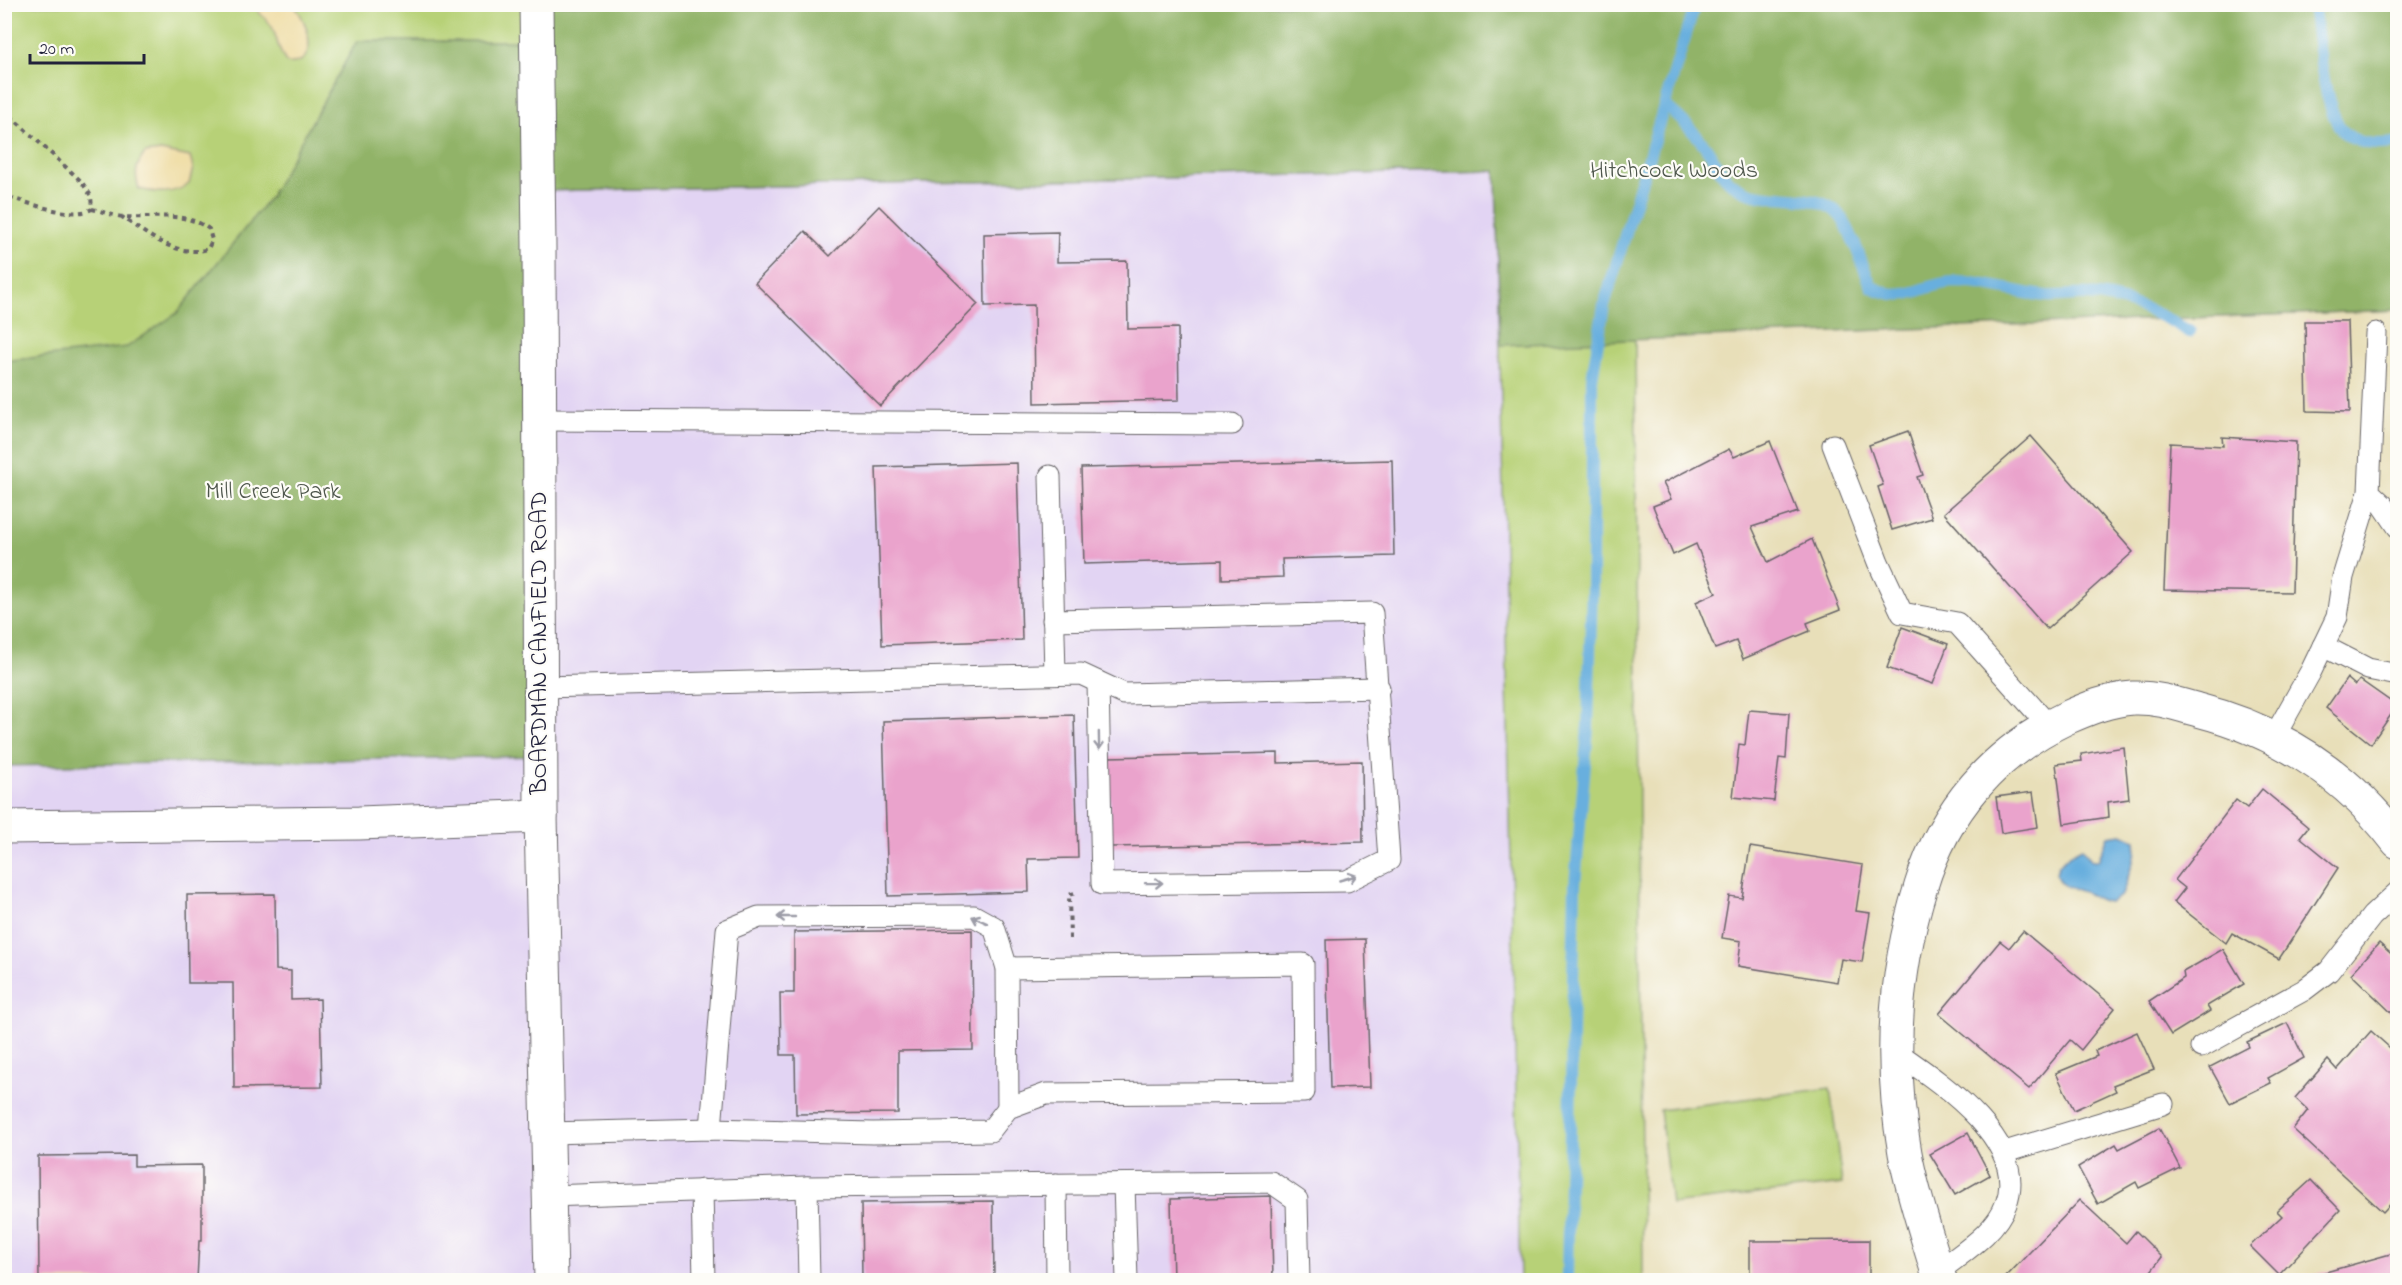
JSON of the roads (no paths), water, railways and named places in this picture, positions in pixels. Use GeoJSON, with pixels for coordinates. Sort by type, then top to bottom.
{"type":"FeatureCollection","features":[{"type":"Feature","properties":{"kind":"street","name":"BOARDMAN CANFIELD ROAD"},"geometry":{"type":"LineString","coordinates":[[536,4],[541,816],[551,1281]]}},
{"type":"Feature","properties":{"kind":"street"},"geometry":{"type":"LineString","coordinates":[[1939,1276],[1905,1154],[1894,1051],[1901,975],[1921,886],[1938,841],[1951,817],[1981,778],[2009,752],[2049,726],[2100,702],[2136,698],[2162,700],[2226,717],[2274,736],[2321,764],[2353,791],[2397,840]]}},
{"type":"Feature","properties":{"kind":"street"},"geometry":{"type":"LineString","coordinates":[[4,827],[359,823],[541,816]]}},
{"type":"Feature","properties":{"kind":"lane"},"geometry":{"type":"LineString","coordinates":[[2274,736],[2337,617],[2343,577],[2369,492],[2376,333]]}},
{"type":"Feature","properties":{"kind":"lane"},"geometry":{"type":"LineString","coordinates":[[540,420],[1232,424]]}},
{"type":"Feature","properties":{"kind":"lane"},"geometry":{"type":"LineString","coordinates":[[1833,445],[1878,562],[1902,613],[1957,623],[2049,726]]}},
{"type":"Feature","properties":{"kind":"lane"},"geometry":{"type":"LineString","coordinates":[[1050,476],[1054,674]]}},
{"type":"Feature","properties":{"kind":"lane"},"geometry":{"type":"LineString","coordinates":[[2369,492],[2383,505],[2397,527]]}},
{"type":"Feature","properties":{"kind":"lane"},"geometry":{"type":"LineString","coordinates":[[1053,620],[1372,613],[1379,688],[1389,860],[1347,881],[1102,884],[1098,682]]}},
{"type":"Feature","properties":{"kind":"lane"},"geometry":{"type":"LineString","coordinates":[[2323,646],[2368,669],[2397,675]]}},
{"type":"Feature","properties":{"kind":"lane"},"geometry":{"type":"LineString","coordinates":[[542,687],[1081,674],[1124,694],[1379,688]]}},
{"type":"Feature","properties":{"kind":"lane"},"geometry":{"type":"LineString","coordinates":[[2201,1047],[2304,990],[2329,971],[2372,916],[2397,892]]}},
{"type":"Feature","properties":{"kind":"lane"},"geometry":{"type":"LineString","coordinates":[[711,1129],[727,930],[759,917],[974,916],[994,927],[1007,968],[1008,1108]]}},
{"type":"Feature","properties":{"kind":"lane"},"geometry":{"type":"LineString","coordinates":[[548,1133],[711,1129],[873,1133],[990,1131],[1008,1108],[1046,1094],[1304,1092],[1303,964],[1007,968]]}},
{"type":"Feature","properties":{"kind":"lane"},"geometry":{"type":"LineString","coordinates":[[1894,1051],[1946,1086],[2005,1152],[2011,1176],[2006,1204],[1991,1228],[1939,1276]]}},
{"type":"Feature","properties":{"kind":"lane"},"geometry":{"type":"LineString","coordinates":[[2005,1152],[2163,1104]]}},
{"type":"Feature","properties":{"kind":"lane"},"geometry":{"type":"LineString","coordinates":[[549,1196],[807,1187],[1271,1182],[1297,1200],[1299,1281]]}},
{"type":"Feature","properties":{"kind":"lane"},"geometry":{"type":"LineString","coordinates":[[1056,1184],[1058,1281]]}},
{"type":"Feature","properties":{"kind":"lane"},"geometry":{"type":"LineString","coordinates":[[1124,1184],[1127,1281]]}},
{"type":"Feature","properties":{"kind":"lane"},"geometry":{"type":"LineString","coordinates":[[807,1187],[809,1281]]}},
{"type":"Feature","properties":{"kind":"lane"},"geometry":{"type":"LineString","coordinates":[[702,1190],[704,1281]]}},
{"type":"Feature","properties":{"kind":"water"},"geometry":{"type":"Polygon","coordinates":[[[2122,834],[2135,840],[2136,853],[2122,895],[2109,902],[2103,901],[2066,886],[2058,880],[2057,869],[2071,854],[2082,848],[2092,861],[2098,861],[2108,836],[2122,834]]]}},
{"type":"Feature","properties":{"kind":"waterway"},"geometry":{"type":"LineString","coordinates":[[1567,1280],[1575,885],[1588,728],[1592,585],[1592,379],[1604,305],[1695,4]]}},
{"type":"Feature","properties":{"kind":"waterway"},"geometry":{"type":"LineString","coordinates":[[2313,4],[2326,88],[2330,105],[2342,130],[2353,139],[2368,143],[2398,142]]}},
{"type":"Feature","properties":{"kind":"waterway"},"geometry":{"type":"LineString","coordinates":[[1666,106],[1696,135],[1723,174],[1739,188],[1766,196],[1812,200],[1825,204],[1836,212],[1849,231],[1872,287],[1885,292],[1906,294],[1943,283],[1956,282],[2046,296],[2102,297],[2141,307],[2190,332]]}},
{"type":"Feature","properties":{"kind":"park label","name":"Hitchcock Woods"},"geometry":{"type":"Point","coordinates":[1674,171]}},
{"type":"Feature","properties":{"kind":"park label","name":"Mill Creek Park"},"geometry":{"type":"Point","coordinates":[273,492]}}]}
